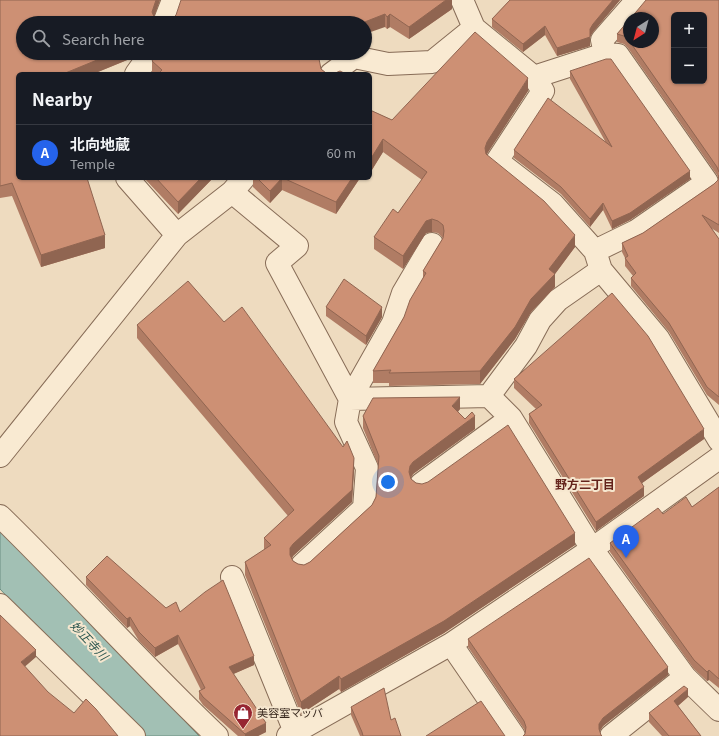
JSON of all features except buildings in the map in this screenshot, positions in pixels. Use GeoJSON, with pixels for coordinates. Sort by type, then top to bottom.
{"type":"FeatureCollection","features":[{"type":"Feature","properties":{"kind":"street"},"geometry":{"type":"LineString","coordinates":[[167,16],[173,0]]}},
{"type":"Feature","properties":{"kind":"street"},"geometry":{"type":"LineString","coordinates":[[462,0],[474,28],[534,77],[543,91],[497,161],[553,204],[598,260],[658,338],[719,440]]}},
{"type":"Feature","properties":{"kind":"street"},"geometry":{"type":"LineString","coordinates":[[605,54],[602,40],[637,0]]}},
{"type":"Feature","properties":{"kind":"street"},"geometry":{"type":"LineString","coordinates":[[369,60],[388,64],[432,62],[474,28]]}},
{"type":"Feature","properties":{"kind":"street"},"geometry":{"type":"LineString","coordinates":[[489,396],[526,346],[540,320],[598,260],[636,231],[707,182],[618,55],[605,54],[534,77]]}},
{"type":"Feature","properties":{"kind":"street"},"geometry":{"type":"LineString","coordinates":[[138,72],[147,60]]}},
{"type":"Feature","properties":{"kind":"street"},"geometry":{"type":"LineString","coordinates":[[334,72],[350,60]]}},
{"type":"Feature","properties":{"kind":"street"},"geometry":{"type":"LineString","coordinates":[[129,180],[178,235]]}},
{"type":"Feature","properties":{"kind":"street"},"geometry":{"type":"LineString","coordinates":[[0,456],[178,235],[238,185],[297,246],[277,263],[350,399]]}},
{"type":"Feature","properties":{"kind":"street"},"geometry":{"type":"LineString","coordinates":[[302,566],[364,508],[367,468],[346,422],[350,399],[393,323],[403,292],[432,244]]}},
{"type":"Feature","properties":{"kind":"street"},"geometry":{"type":"LineString","coordinates":[[350,399],[489,396],[510,418],[592,548],[684,677],[719,710]]}},
{"type":"Feature","properties":{"kind":"street"},"geometry":{"type":"LineString","coordinates":[[422,484],[510,418]]}},
{"type":"Feature","properties":{"kind":"street"},"geometry":{"type":"LineString","coordinates":[[232,578],[292,734],[451,644],[592,548],[719,458]]}},
{"type":"Feature","properties":{"kind":"street"},"geometry":{"type":"LineString","coordinates":[[0,516],[64,579],[179,700],[217,736]]}},
{"type":"Feature","properties":{"kind":"street"},"geometry":{"type":"LineString","coordinates":[[1,609],[134,736]]}},
{"type":"Feature","properties":{"kind":"street"},"geometry":{"type":"LineString","coordinates":[[451,644],[514,736]]}},
{"type":"Feature","properties":{"kind":"street"},"geometry":{"type":"LineString","coordinates":[[612,736],[684,677]]}},
{"type":"Feature","properties":{"kind":"water","name":"妙正寺川"},"geometry":{"type":"Polygon","coordinates":[[[0,523],[199,736],[139,736],[0,589],[0,523]]]}},
{"type":"Feature","properties":{"kind":"place","name":"北向地蔵"},"geometry":{"type":"Point","coordinates":[626,558]}},
{"type":"Feature","properties":{"kind":"place","name":"美容室マッバ"},"geometry":{"type":"Point","coordinates":[243,730]}},
{"type":"Feature","properties":{"kind":"district","name":"野方二丁目"},"geometry":{"type":"Point","coordinates":[585,485]}}]}
